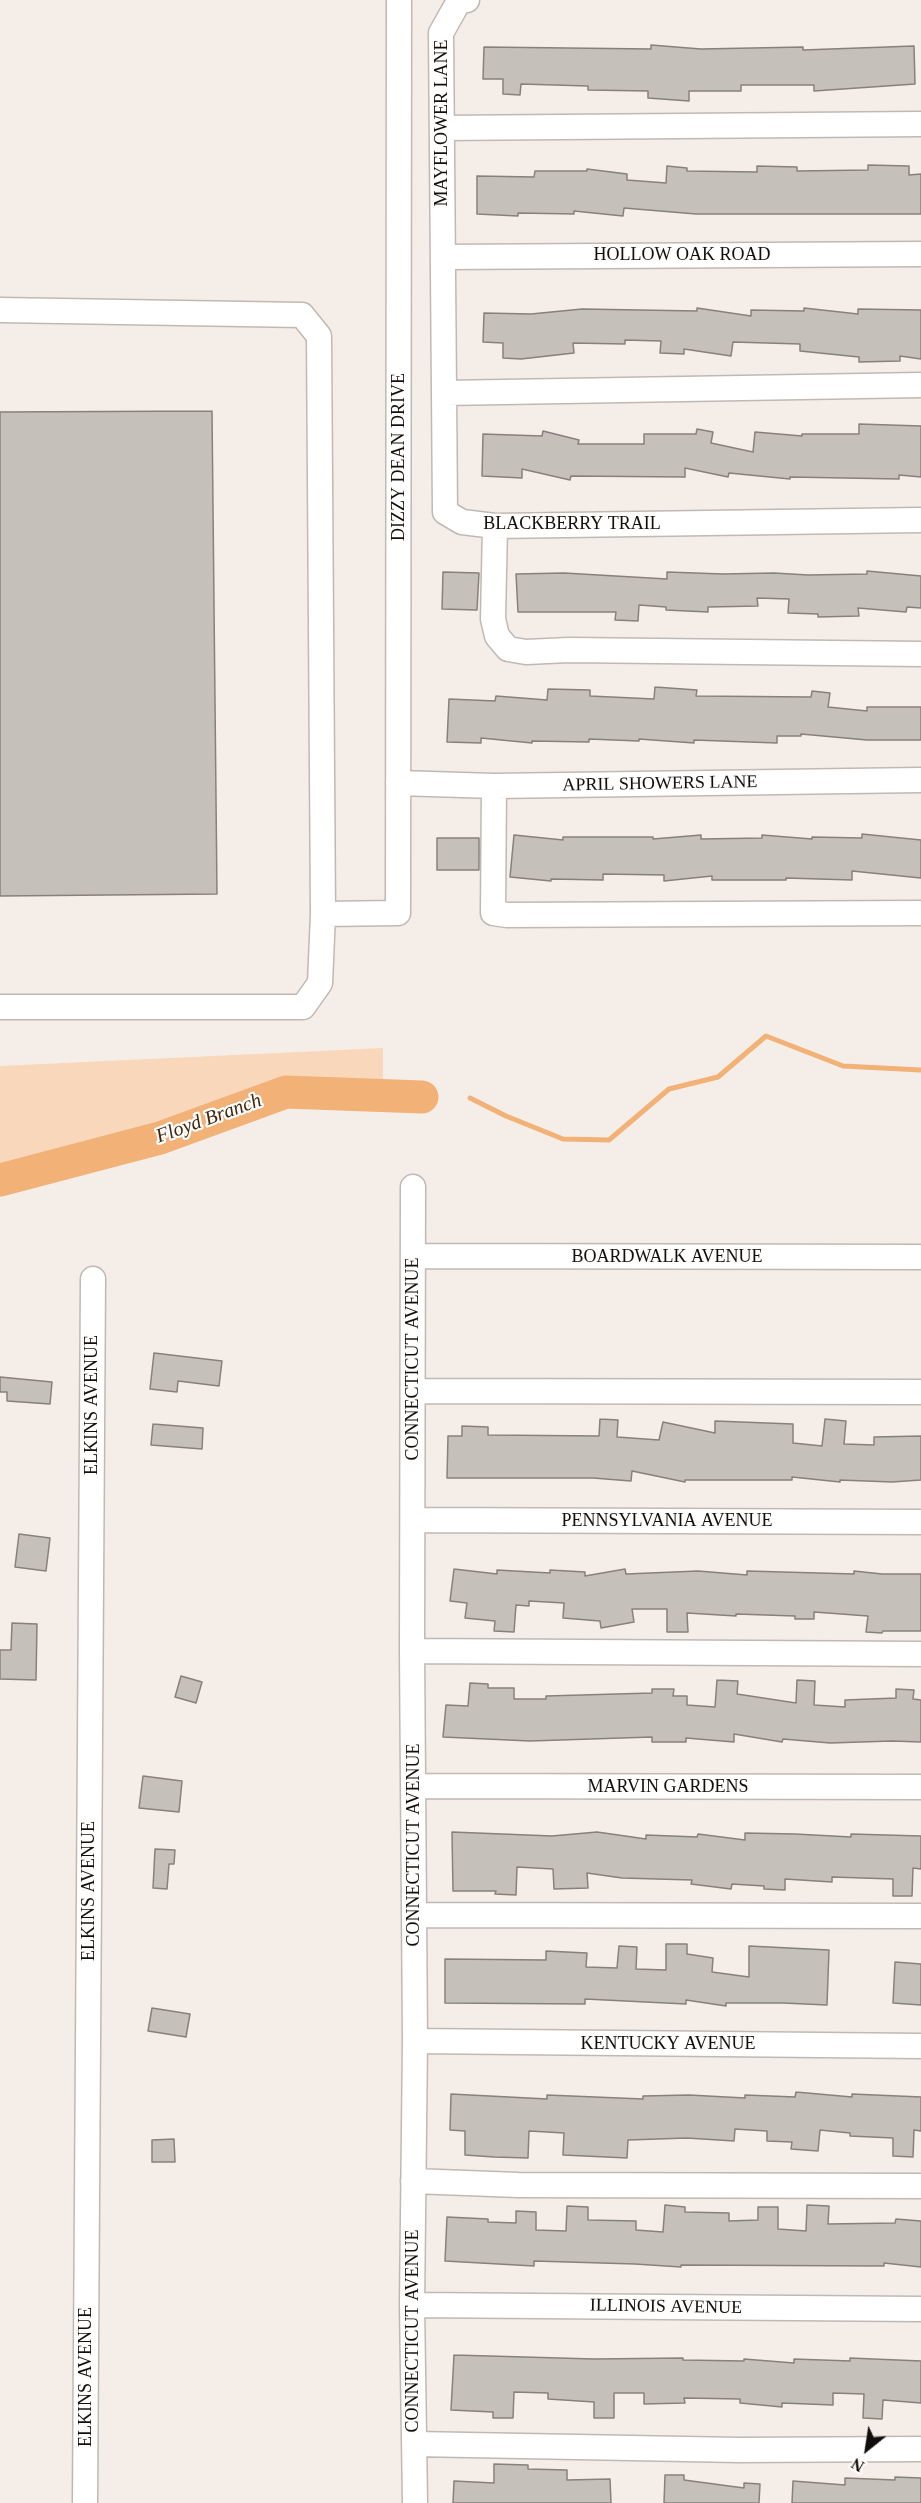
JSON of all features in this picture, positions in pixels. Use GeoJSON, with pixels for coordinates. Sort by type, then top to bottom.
{"type":"FeatureCollection","features":[{"type":"Feature","properties":{"kind":"street","name":"DIZZY DEAN DRIVE"},"geometry":{"type":"LineString","coordinates":[[323,914],[398,913],[399,0]]}},
{"type":"Feature","properties":{"kind":"street","name":"MAYFLOWER LANE"},"geometry":{"type":"LineString","coordinates":[[443,257],[441,33],[459,1],[467,0]]}},
{"type":"Feature","properties":{"kind":"street"},"geometry":{"type":"LineString","coordinates":[[442,128],[921,124]]}},
{"type":"Feature","properties":{"kind":"street","name":"HOLLOW OAK ROAD"},"geometry":{"type":"LineString","coordinates":[[443,257],[921,254]]}},
{"type":"Feature","properties":{"kind":"street","name":"BLACKBERRY TRAIL"},"geometry":{"type":"LineString","coordinates":[[443,257],[445,512],[462,522],[495,526],[921,520]]}},
{"type":"Feature","properties":{"kind":"street"},"geometry":{"type":"LineString","coordinates":[[0,310],[302,315],[319,336],[323,914],[320,983],[303,1007],[0,1007]]}},
{"type":"Feature","properties":{"kind":"street"},"geometry":{"type":"LineString","coordinates":[[444,393],[921,386]]}},
{"type":"Feature","properties":{"kind":"street"},"geometry":{"type":"LineString","coordinates":[[495,526],[493,619],[497,636],[508,649],[526,652],[569,650],[921,654]]}},
{"type":"Feature","properties":{"kind":"street","name":"APRIL SHOWERS LANE"},"geometry":{"type":"LineString","coordinates":[[398,783],[494,786],[921,780]]}},
{"type":"Feature","properties":{"kind":"street"},"geometry":{"type":"LineString","coordinates":[[494,786],[493,913],[507,915],[921,913]]}},
{"type":"Feature","properties":{"kind":"street","name":"CONNECTICUT AVENUE"},"geometry":{"type":"LineString","coordinates":[[413,1187],[412,1651],[415,2042],[412,2305],[415,2503]]}},
{"type":"Feature","properties":{"kind":"street","name":"BOARDWALK AVENUE"},"geometry":{"type":"LineString","coordinates":[[413,1256],[921,1257]]}},
{"type":"Feature","properties":{"kind":"street","name":"ELKINS AVENUE"},"geometry":{"type":"LineString","coordinates":[[86,2503],[93,1279]]}},
{"type":"Feature","properties":{"kind":"street"},"geometry":{"type":"LineString","coordinates":[[414,1390],[921,1392]]}},
{"type":"Feature","properties":{"kind":"street","name":"PENNSYLVANIA AVENUE"},"geometry":{"type":"LineString","coordinates":[[413,1520],[921,1522]]}},
{"type":"Feature","properties":{"kind":"street"},"geometry":{"type":"LineString","coordinates":[[412,1651],[921,1654]]}},
{"type":"Feature","properties":{"kind":"street","name":"MARVIN GARDENS"},"geometry":{"type":"LineString","coordinates":[[414,1786],[921,1787]]}},
{"type":"Feature","properties":{"kind":"street"},"geometry":{"type":"LineString","coordinates":[[414,1915],[921,1916]]}},
{"type":"Feature","properties":{"kind":"street","name":"KENTUCKY AVENUE"},"geometry":{"type":"LineString","coordinates":[[415,2042],[921,2046]]}},
{"type":"Feature","properties":{"kind":"street"},"geometry":{"type":"LineString","coordinates":[[413,2181],[518,2185],[921,2186]]}},
{"type":"Feature","properties":{"kind":"street","name":"ILLINOIS AVENUE"},"geometry":{"type":"LineString","coordinates":[[412,2305],[921,2309]]}},
{"type":"Feature","properties":{"kind":"street"},"geometry":{"type":"LineString","coordinates":[[414,2444],[739,2450],[921,2449]]}},
{"type":"Feature","properties":{"kind":"shaded area"},"geometry":{"type":"Polygon","coordinates":[[[383,1048],[383,1099],[271,1106],[209,1124],[150,1147],[0,1179],[0,1066],[383,1048]]]}},
{"type":"Feature","properties":{"kind":"building"},"geometry":{"type":"Polygon","coordinates":[[[651,45],[701,49],[803,47],[803,50],[914,46],[915,84],[814,91],[814,85],[741,85],[741,91],[689,91],[689,101],[648,98],[648,91],[588,90],[588,86],[521,84],[520,95],[503,94],[503,79],[483,79],[484,47],[651,49],[651,45]]]}},
{"type":"Feature","properties":{"kind":"building"},"geometry":{"type":"Polygon","coordinates":[[[868,165],[909,166],[909,175],[921,174],[921,214],[696,214],[624,208],[623,216],[574,211],[574,214],[518,213],[518,216],[477,214],[477,176],[534,177],[535,171],[587,171],[587,169],[627,174],[627,180],[666,183],[667,166],[687,168],[687,171],[757,172],[757,166],[797,167],[797,171],[868,170],[868,165]]]}},
{"type":"Feature","properties":{"kind":"building"},"geometry":{"type":"Polygon","coordinates":[[[697,308],[751,316],[751,310],[804,311],[804,308],[858,314],[858,309],[921,310],[921,359],[900,356],[900,361],[859,362],[859,357],[800,351],[800,344],[733,342],[731,356],[684,349],[684,354],[660,353],[661,341],[625,340],[625,344],[573,343],[574,353],[521,359],[503,358],[503,343],[483,342],[484,313],[531,314],[582,309],[697,311],[697,308]]]}},
{"type":"Feature","properties":{"kind":"building"},"geometry":{"type":"Polygon","coordinates":[[[212,411],[217,894],[0,896],[0,412],[212,411]]]}},
{"type":"Feature","properties":{"kind":"building"},"geometry":{"type":"Polygon","coordinates":[[[859,424],[921,426],[921,477],[899,475],[899,479],[790,477],[790,479],[729,473],[728,477],[685,468],[685,477],[571,476],[570,480],[522,469],[522,478],[482,476],[483,434],[542,436],[543,431],[579,440],[578,444],[644,444],[644,434],[696,434],[697,429],[713,432],[711,443],[753,452],[755,432],[802,436],[802,434],[859,434],[859,424]]]}},
{"type":"Feature","properties":{"kind":"building"},"geometry":{"type":"Polygon","coordinates":[[[867,571],[921,576],[921,608],[907,607],[906,612],[858,608],[859,616],[818,617],[818,614],[788,613],[789,599],[757,598],[758,606],[708,607],[708,612],[666,610],[666,607],[639,605],[638,621],[615,620],[616,612],[518,612],[516,574],[564,573],[667,579],[667,572],[808,575],[867,574],[867,571]]]}},
{"type":"Feature","properties":{"kind":"building"},"geometry":{"type":"Polygon","coordinates":[[[443,572],[479,573],[477,610],[442,609],[443,572]]]}},
{"type":"Feature","properties":{"kind":"building"},"geometry":{"type":"Polygon","coordinates":[[[655,687],[697,690],[696,696],[811,697],[812,691],[830,693],[828,707],[867,711],[867,707],[921,707],[921,740],[867,740],[801,734],[801,736],[777,736],[777,743],[589,739],[589,742],[532,741],[532,743],[481,738],[481,743],[447,742],[449,699],[495,701],[496,696],[547,700],[548,689],[590,690],[590,696],[654,699],[655,687]]]}},
{"type":"Feature","properties":{"kind":"building"},"geometry":{"type":"Polygon","coordinates":[[[862,834],[921,840],[921,878],[852,871],[852,880],[786,878],[786,880],[712,880],[712,876],[664,881],[664,875],[603,874],[603,880],[551,879],[551,881],[510,877],[514,835],[563,840],[563,837],[653,837],[653,839],[701,835],[701,839],[762,838],[762,835],[812,839],[812,837],[862,838],[862,834]]]}},
{"type":"Feature","properties":{"kind":"building"},"geometry":{"type":"Polygon","coordinates":[[[437,838],[479,838],[479,870],[437,870],[437,838]]]}},
{"type":"Feature","properties":{"kind":"building"},"geometry":{"type":"Polygon","coordinates":[[[154,1353],[222,1361],[219,1386],[178,1381],[177,1392],[150,1389],[154,1353]]]}},
{"type":"Feature","properties":{"kind":"building"},"geometry":{"type":"Polygon","coordinates":[[[0,1377],[52,1382],[50,1404],[7,1401],[7,1392],[0,1392],[0,1377]]]}},
{"type":"Feature","properties":{"kind":"building"},"geometry":{"type":"Polygon","coordinates":[[[600,1419],[618,1420],[617,1437],[659,1440],[663,1422],[715,1433],[715,1421],[793,1424],[793,1443],[822,1446],[825,1419],[846,1421],[844,1444],[874,1445],[874,1437],[921,1436],[921,1480],[892,1482],[840,1480],[840,1482],[792,1477],[792,1480],[685,1480],[685,1482],[632,1471],[631,1481],[593,1478],[447,1478],[448,1436],[462,1436],[462,1426],[488,1427],[488,1435],[599,1436],[600,1419]]]}},
{"type":"Feature","properties":{"kind":"building"},"geometry":{"type":"Polygon","coordinates":[[[153,1424],[203,1428],[202,1449],[151,1445],[153,1424]]]}},
{"type":"Feature","properties":{"kind":"building"},"geometry":{"type":"Polygon","coordinates":[[[19,1534],[50,1538],[46,1571],[15,1567],[19,1534]]]}},
{"type":"Feature","properties":{"kind":"building"},"geometry":{"type":"Polygon","coordinates":[[[454,1569],[497,1574],[497,1570],[550,1573],[550,1570],[585,1572],[585,1576],[625,1569],[626,1574],[698,1571],[747,1575],[747,1571],[854,1574],[854,1571],[921,1574],[921,1631],[866,1632],[868,1616],[814,1612],[814,1619],[795,1619],[795,1616],[687,1613],[688,1632],[667,1632],[667,1609],[632,1609],[634,1622],[601,1628],[600,1621],[563,1618],[564,1603],[529,1601],[529,1606],[516,1605],[514,1632],[494,1631],[495,1621],[465,1618],[467,1603],[450,1601],[454,1569]]]}},
{"type":"Feature","properties":{"kind":"building"},"geometry":{"type":"Polygon","coordinates":[[[12,1623],[37,1624],[36,1680],[0,1679],[0,1650],[11,1650],[12,1623]]]}},
{"type":"Feature","properties":{"kind":"building"},"geometry":{"type":"Polygon","coordinates":[[[181,1676],[202,1682],[196,1703],[175,1697],[181,1676]]]}},
{"type":"Feature","properties":{"kind":"building"},"geometry":{"type":"Polygon","coordinates":[[[717,1680],[738,1681],[737,1694],[796,1703],[797,1680],[815,1681],[814,1705],[845,1707],[845,1700],[896,1698],[896,1689],[914,1690],[913,1699],[921,1700],[921,1742],[830,1743],[783,1739],[782,1742],[734,1734],[734,1742],[686,1738],[686,1742],[652,1742],[652,1737],[530,1741],[443,1737],[446,1705],[468,1706],[470,1683],[488,1684],[488,1688],[514,1688],[514,1699],[652,1693],[652,1689],[674,1689],[673,1696],[687,1696],[687,1705],[715,1707],[717,1680]]]}},
{"type":"Feature","properties":{"kind":"building"},"geometry":{"type":"Polygon","coordinates":[[[143,1776],[182,1781],[179,1812],[139,1808],[143,1776]]]}},
{"type":"Feature","properties":{"kind":"building"},"geometry":{"type":"Polygon","coordinates":[[[452,1832],[552,1836],[597,1832],[646,1839],[646,1835],[697,1837],[698,1834],[745,1840],[745,1833],[851,1837],[851,1834],[921,1836],[921,1869],[913,1868],[912,1896],[893,1896],[893,1879],[832,1877],[832,1882],[785,1879],[785,1890],[732,1884],[731,1889],[691,1884],[692,1880],[622,1878],[587,1873],[588,1888],[554,1889],[553,1869],[517,1867],[516,1895],[495,1894],[496,1891],[453,1891],[452,1832]]]}},
{"type":"Feature","properties":{"kind":"building"},"geometry":{"type":"Polygon","coordinates":[[[155,1849],[175,1850],[174,1864],[169,1864],[167,1889],[153,1888],[155,1849]]]}},
{"type":"Feature","properties":{"kind":"building"},"geometry":{"type":"Polygon","coordinates":[[[666,1944],[687,1944],[687,1954],[713,1958],[712,1972],[749,1977],[749,1946],[829,1950],[827,2005],[726,2003],[726,2006],[686,2000],[686,2004],[585,1999],[585,2004],[445,2003],[445,1959],[546,1960],[546,1951],[587,1953],[586,1967],[617,1968],[619,1946],[637,1947],[636,1969],[666,1970],[666,1944]]]}},
{"type":"Feature","properties":{"kind":"building"},"geometry":{"type":"Polygon","coordinates":[[[895,1962],[921,1964],[921,2005],[893,2003],[895,1962]]]}},
{"type":"Feature","properties":{"kind":"building"},"geometry":{"type":"Polygon","coordinates":[[[152,2008],[190,2014],[186,2037],[148,2031],[152,2008]]]}},
{"type":"Feature","properties":{"kind":"building"},"geometry":{"type":"Polygon","coordinates":[[[796,2092],[852,2097],[852,2094],[921,2097],[921,2131],[914,2130],[913,2157],[893,2156],[893,2138],[850,2136],[850,2133],[820,2130],[818,2151],[791,2149],[792,2142],[767,2141],[767,2131],[735,2129],[734,2141],[687,2138],[628,2140],[627,2158],[563,2155],[564,2133],[529,2131],[528,2158],[494,2157],[465,2155],[465,2131],[450,2130],[451,2094],[547,2099],[547,2095],[643,2099],[643,2096],[689,2095],[745,2098],[745,2095],[795,2097],[796,2092]]]}},
{"type":"Feature","properties":{"kind":"building"},"geometry":{"type":"Polygon","coordinates":[[[174,2139],[175,2162],[152,2162],[152,2140],[174,2139]]]}},
{"type":"Feature","properties":{"kind":"building"},"geometry":{"type":"Polygon","coordinates":[[[665,2205],[685,2207],[685,2212],[729,2213],[729,2221],[758,2220],[758,2207],[778,2207],[778,2229],[806,2231],[807,2205],[829,2206],[828,2224],[895,2223],[896,2219],[921,2221],[921,2267],[884,2263],[884,2266],[681,2265],[681,2267],[534,2261],[534,2266],[445,2261],[447,2217],[516,2223],[516,2211],[536,2212],[536,2230],[566,2231],[567,2206],[588,2207],[588,2220],[636,2221],[636,2230],[663,2232],[665,2205]]]}},
{"type":"Feature","properties":{"kind":"building"},"geometry":{"type":"Polygon","coordinates":[[[454,2355],[594,2359],[683,2358],[683,2360],[744,2361],[744,2359],[794,2363],[794,2359],[850,2361],[850,2358],[921,2361],[921,2403],[883,2400],[882,2419],[863,2418],[864,2394],[833,2393],[833,2405],[782,2403],[782,2407],[740,2403],[740,2399],[684,2398],[685,2403],[644,2404],[644,2393],[614,2393],[614,2418],[594,2418],[594,2402],[548,2399],[548,2393],[514,2392],[513,2418],[493,2418],[493,2412],[451,2410],[454,2355]]]}},
{"type":"Feature","properties":{"kind":"building"},"geometry":{"type":"Polygon","coordinates":[[[494,2464],[528,2465],[528,2469],[567,2470],[567,2480],[610,2479],[611,2503],[453,2503],[454,2481],[494,2483],[494,2464]]]}},
{"type":"Feature","properties":{"kind":"building"},"geometry":{"type":"Polygon","coordinates":[[[665,2475],[684,2475],[684,2480],[744,2488],[744,2483],[760,2484],[759,2503],[664,2503],[665,2475]]]}},
{"type":"Feature","properties":{"kind":"building"},"geometry":{"type":"Polygon","coordinates":[[[895,2477],[921,2478],[921,2503],[792,2503],[793,2481],[845,2485],[845,2478],[895,2480],[895,2477]]]}},
{"type":"Feature","properties":{"kind":"waterway","name":"Floyd Branch"},"geometry":{"type":"LineString","coordinates":[[470,1098],[506,1116],[563,1139],[609,1140],[669,1089],[718,1077],[766,1036],[843,1066],[921,1070]]}},
{"type":"Feature","properties":{"kind":"waterway","name":"Floyd Branch"},"geometry":{"type":"LineString","coordinates":[[0,1180],[160,1138],[286,1092],[422,1097]]}}]}
